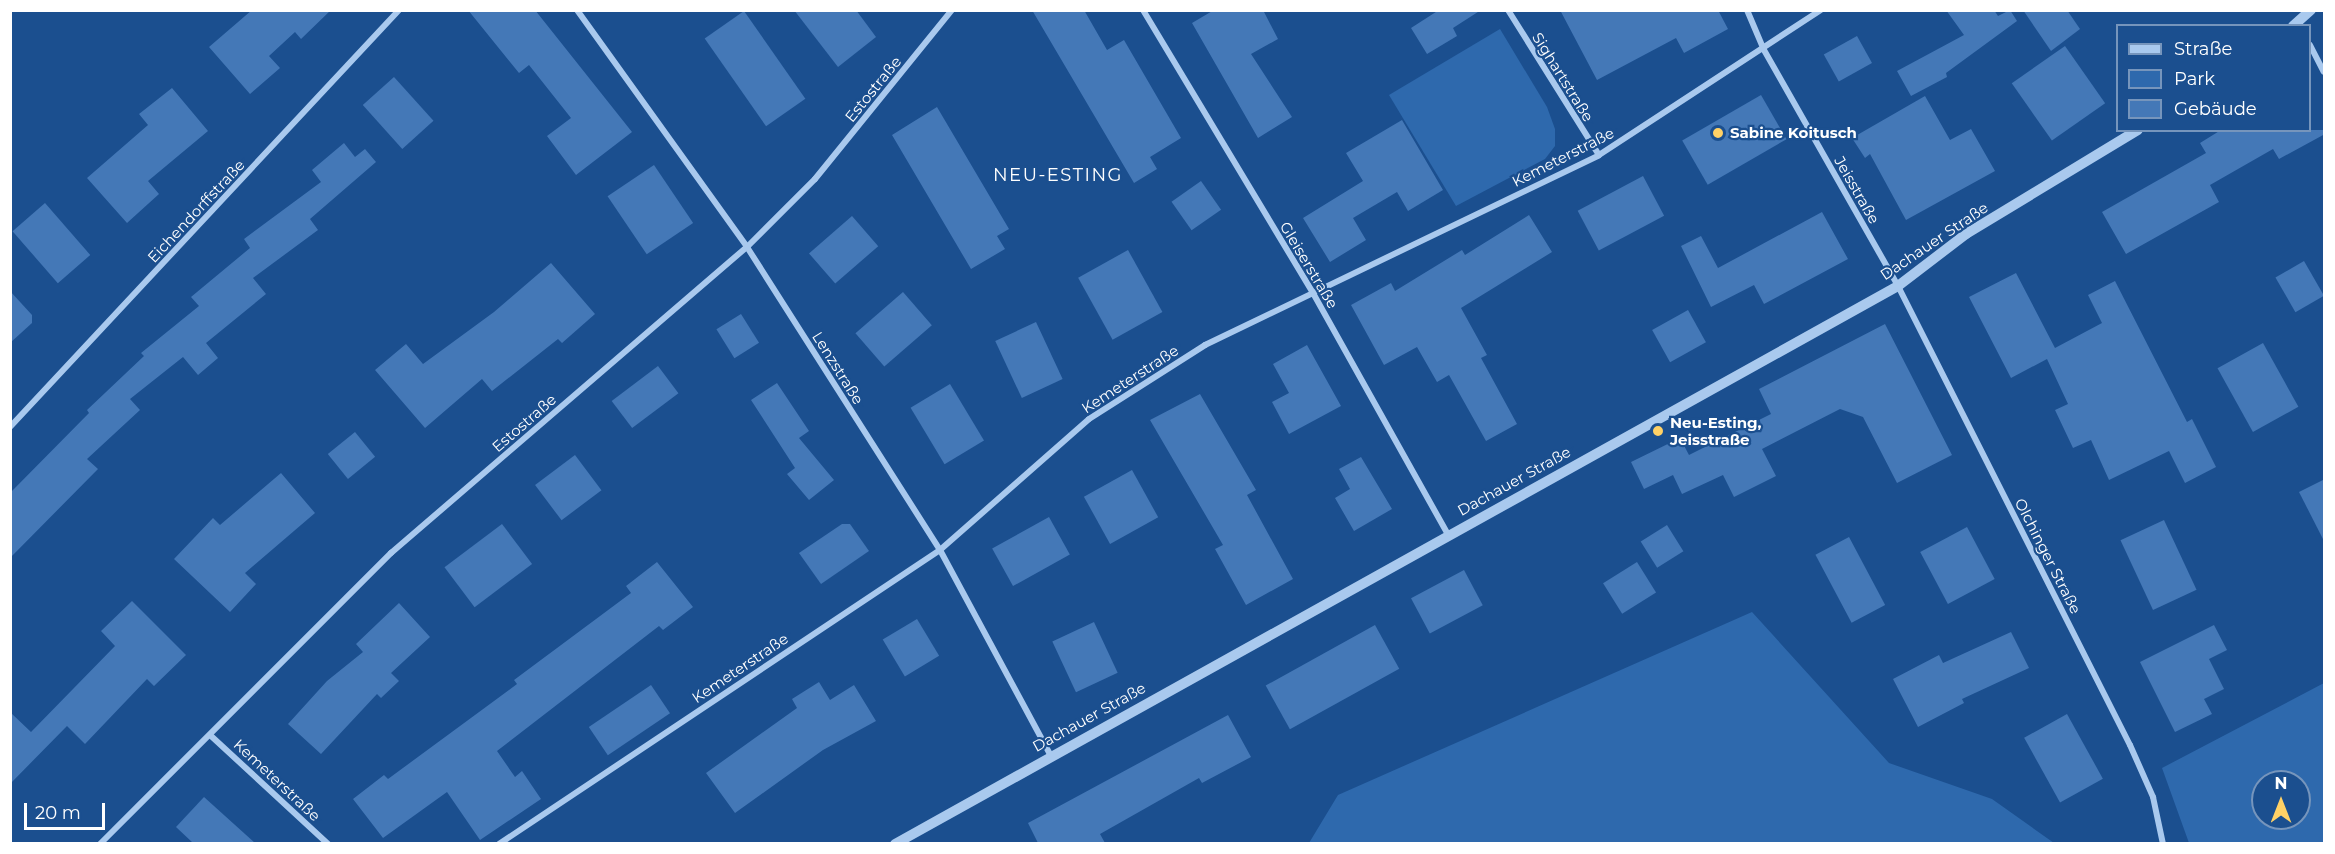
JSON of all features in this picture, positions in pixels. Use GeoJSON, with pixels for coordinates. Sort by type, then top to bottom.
{"type":"FeatureCollection","features":[{"type":"Feature","properties":{"kind":"street","name":"Eichendorffstraße"},"geometry":{"type":"LineString","coordinates":[[10,427],[399,10]]}},
{"type":"Feature","properties":{"kind":"street","name":"Lenzstraße"},"geometry":{"type":"LineString","coordinates":[[577,10],[747,247],[940,550],[1051,756]]}},
{"type":"Feature","properties":{"kind":"street","name":"Estostraße"},"geometry":{"type":"LineString","coordinates":[[100,843],[391,553],[747,247],[815,179],[952,10]]}},
{"type":"Feature","properties":{"kind":"street","name":"Gleiserstraße"},"geometry":{"type":"LineString","coordinates":[[1143,10],[1313,293],[1448,535]]}},
{"type":"Feature","properties":{"kind":"street","name":"Sighartstraße"},"geometry":{"type":"LineString","coordinates":[[1508,10],[1599,155]]}},
{"type":"Feature","properties":{"kind":"street","name":"Jeisstraße"},"geometry":{"type":"LineString","coordinates":[[1747,10],[1764,50],[1898,286]]}},
{"type":"Feature","properties":{"kind":"street","name":"Kemeterstraße"},"geometry":{"type":"LineString","coordinates":[[500,843],[940,550],[1089,419],[1205,345],[1599,155],[1764,50],[1821,10]]}},
{"type":"Feature","properties":{"kind":"street"},"geometry":{"type":"LineString","coordinates":[[2297,24],[2311,10]]}},
{"type":"Feature","properties":{"kind":"street"},"geometry":{"type":"LineString","coordinates":[[2311,47],[2325,72]]}},
{"type":"Feature","properties":{"kind":"street","name":"Dachauer Straße"},"geometry":{"type":"LineString","coordinates":[[895,843],[1898,286],[1966,234],[2135,132]]}},
{"type":"Feature","properties":{"kind":"street","name":"Olchinger Straße"},"geometry":{"type":"LineString","coordinates":[[1898,286],[2130,745],[2152,797],[2163,843]]}},
{"type":"Feature","properties":{"kind":"street","name":"Kemeterstraße"},"geometry":{"type":"LineString","coordinates":[[210,735],[328,843]]}},
{"type":"Feature","properties":{"kind":"green space"},"geometry":{"type":"Polygon","coordinates":[[[1500,29],[1547,107],[1555,129],[1555,146],[1545,159],[1456,206],[1389,95],[1500,29]]]}},
{"type":"Feature","properties":{"kind":"green space"},"geometry":{"type":"Polygon","coordinates":[[[1752,612],[1889,763],[1992,799],[2054,843],[1309,843],[1338,795],[1752,612]]]}},
{"type":"Feature","properties":{"kind":"green space"},"geometry":{"type":"Polygon","coordinates":[[[2324,683],[2324,843],[2189,843],[2162,768],[2324,683]]]}},
{"type":"Feature","properties":{"kind":"building"},"geometry":{"type":"Polygon","coordinates":[[[252,10],[331,10],[301,39],[295,32],[269,56],[280,68],[250,94],[209,47],[252,10]]]}},
{"type":"Feature","properties":{"kind":"building"},"geometry":{"type":"Polygon","coordinates":[[[468,10],[535,10],[632,132],[576,175],[547,136],[571,118],[529,65],[519,73],[468,10]]]}},
{"type":"Feature","properties":{"kind":"building"},"geometry":{"type":"Polygon","coordinates":[[[794,10],[856,10],[876,37],[838,67],[794,10]]]}},
{"type":"Feature","properties":{"kind":"building"},"geometry":{"type":"Polygon","coordinates":[[[1032,10],[1084,10],[1107,50],[1124,40],[1181,138],[1150,157],[1157,169],[1134,183],[1032,10]]]}},
{"type":"Feature","properties":{"kind":"building"},"geometry":{"type":"Polygon","coordinates":[[[1214,10],[1263,10],[1278,39],[1251,54],[1292,117],[1258,138],[1192,23],[1214,10]]]}},
{"type":"Feature","properties":{"kind":"building"},"geometry":{"type":"Polygon","coordinates":[[[1439,10],[1481,10],[1453,28],[1457,36],[1427,54],[1411,28],[1439,10]]]}},
{"type":"Feature","properties":{"kind":"building"},"geometry":{"type":"Polygon","coordinates":[[[1560,10],[1718,10],[1728,29],[1684,53],[1676,38],[1597,80],[1560,10]]]}},
{"type":"Feature","properties":{"kind":"building"},"geometry":{"type":"Polygon","coordinates":[[[1946,10],[1994,10],[1998,16],[2010,10],[2017,21],[1946,73],[1947,77],[1911,96],[1897,71],[1964,35],[1946,10]]]}},
{"type":"Feature","properties":{"kind":"building"},"geometry":{"type":"Polygon","coordinates":[[[2023,10],[2067,10],[2080,29],[2051,51],[2023,10]]]}},
{"type":"Feature","properties":{"kind":"building"},"geometry":{"type":"Polygon","coordinates":[[[744,11],[805,99],[766,126],[705,39],[744,11]]]}},
{"type":"Feature","properties":{"kind":"building"},"geometry":{"type":"Polygon","coordinates":[[[1857,36],[1872,63],[1839,82],[1824,54],[1857,36]]]}},
{"type":"Feature","properties":{"kind":"building"},"geometry":{"type":"Polygon","coordinates":[[[2065,46],[2105,103],[2052,141],[2012,83],[2065,46]]]}},
{"type":"Feature","properties":{"kind":"building"},"geometry":{"type":"Polygon","coordinates":[[[394,77],[433,121],[402,149],[363,105],[394,77]]]}},
{"type":"Feature","properties":{"kind":"building"},"geometry":{"type":"Polygon","coordinates":[[[172,88],[208,131],[148,181],[159,194],[127,223],[87,178],[148,125],[139,114],[172,88]]]}},
{"type":"Feature","properties":{"kind":"building"},"geometry":{"type":"Polygon","coordinates":[[[1761,95],[1786,139],[1708,185],[1682,140],[1761,95]]]}},
{"type":"Feature","properties":{"kind":"building"},"geometry":{"type":"Polygon","coordinates":[[[1925,96],[1950,140],[1971,129],[1995,171],[1906,220],[1870,154],[1865,158],[1852,138],[1925,96]]]}},
{"type":"Feature","properties":{"kind":"building"},"geometry":{"type":"Polygon","coordinates":[[[937,107],[1009,229],[997,236],[1005,249],[971,269],[892,135],[937,107]]]}},
{"type":"Feature","properties":{"kind":"building"},"geometry":{"type":"Polygon","coordinates":[[[1402,120],[1443,190],[1408,211],[1397,192],[1353,218],[1366,240],[1330,262],[1303,218],[1363,181],[1346,153],[1402,120]]]}},
{"type":"Feature","properties":{"kind":"building"},"geometry":{"type":"Polygon","coordinates":[[[2325,130],[2325,134],[2279,159],[2273,149],[2210,185],[2219,202],[2126,254],[2102,212],[2206,153],[2200,143],[2218,132],[2325,130]]]}},
{"type":"Feature","properties":{"kind":"building"},"geometry":{"type":"Polygon","coordinates":[[[344,143],[355,157],[365,149],[376,162],[310,219],[318,230],[253,278],[266,294],[206,343],[218,358],[198,375],[183,357],[130,399],[140,410],[87,459],[98,469],[10,558],[10,493],[89,413],[87,410],[144,356],[141,353],[199,306],[191,297],[250,248],[244,239],[321,182],[312,170],[344,143]]]}},
{"type":"Feature","properties":{"kind":"building"},"geometry":{"type":"Polygon","coordinates":[[[654,165],[693,223],[647,254],[608,196],[654,165]]]}},
{"type":"Feature","properties":{"kind":"building"},"geometry":{"type":"Polygon","coordinates":[[[1643,176],[1664,216],[1599,250],[1578,211],[1643,176]]]}},
{"type":"Feature","properties":{"kind":"building"},"geometry":{"type":"Polygon","coordinates":[[[1201,181],[1221,210],[1192,230],[1172,202],[1201,181]]]}},
{"type":"Feature","properties":{"kind":"building"},"geometry":{"type":"Polygon","coordinates":[[[45,203],[90,255],[58,283],[13,231],[45,203]]]}},
{"type":"Feature","properties":{"kind":"building"},"geometry":{"type":"Polygon","coordinates":[[[1822,212],[1848,259],[1764,304],[1754,285],[1711,307],[1681,246],[1701,236],[1718,268],[1822,212]]]}},
{"type":"Feature","properties":{"kind":"building"},"geometry":{"type":"Polygon","coordinates":[[[1529,215],[1552,252],[1461,308],[1487,355],[1481,358],[1517,424],[1486,441],[1449,375],[1437,382],[1417,347],[1384,365],[1351,305],[1391,283],[1395,291],[1462,250],[1465,255],[1529,215]]]}},
{"type":"Feature","properties":{"kind":"building"},"geometry":{"type":"Polygon","coordinates":[[[852,216],[878,246],[835,284],[809,253],[852,216]]]}},
{"type":"Feature","properties":{"kind":"building"},"geometry":{"type":"Polygon","coordinates":[[[1128,250],[1162,312],[1113,340],[1078,278],[1128,250]]]}},
{"type":"Feature","properties":{"kind":"building"},"geometry":{"type":"Polygon","coordinates":[[[2304,261],[2324,296],[2295,312],[2275,278],[2304,261]]]}},
{"type":"Feature","properties":{"kind":"building"},"geometry":{"type":"Polygon","coordinates":[[[551,263],[595,314],[562,343],[558,339],[492,391],[482,379],[425,428],[375,370],[406,344],[423,364],[494,312],[551,263]]]}},
{"type":"Feature","properties":{"kind":"building"},"geometry":{"type":"Polygon","coordinates":[[[2016,273],[2055,348],[2102,323],[2088,295],[2115,281],[2187,422],[2192,419],[2216,467],[2185,483],[2169,451],[2109,480],[2091,440],[2073,448],[2055,410],[2068,404],[2047,359],[2011,378],[1969,297],[2016,273]]]}},
{"type":"Feature","properties":{"kind":"building"},"geometry":{"type":"Polygon","coordinates":[[[10,291],[32,315],[32,323],[10,343],[10,291]]]}},
{"type":"Feature","properties":{"kind":"building"},"geometry":{"type":"Polygon","coordinates":[[[903,292],[932,325],[884,367],[855,333],[903,292]]]}},
{"type":"Feature","properties":{"kind":"building"},"geometry":{"type":"Polygon","coordinates":[[[1688,310],[1706,342],[1670,362],[1652,330],[1688,310]]]}},
{"type":"Feature","properties":{"kind":"building"},"geometry":{"type":"Polygon","coordinates":[[[741,314],[759,343],[734,358],[716,329],[741,314]]]}},
{"type":"Feature","properties":{"kind":"building"},"geometry":{"type":"Polygon","coordinates":[[[1036,322],[1063,379],[1022,398],[995,341],[1036,322]]]}},
{"type":"Feature","properties":{"kind":"building"},"geometry":{"type":"Polygon","coordinates":[[[1885,324],[1952,455],[1897,483],[1863,417],[1840,409],[1762,449],[1776,476],[1734,497],[1723,475],[1682,494],[1673,475],[1644,489],[1631,462],[1680,438],[1689,455],[1771,414],[1759,389],[1885,324]]]}},
{"type":"Feature","properties":{"kind":"building"},"geometry":{"type":"Polygon","coordinates":[[[2263,343],[2298,407],[2253,432],[2218,368],[2263,343]]]}},
{"type":"Feature","properties":{"kind":"building"},"geometry":{"type":"Polygon","coordinates":[[[1307,345],[1341,406],[1289,434],[1272,402],[1289,393],[1273,364],[1307,345]]]}},
{"type":"Feature","properties":{"kind":"building"},"geometry":{"type":"Polygon","coordinates":[[[658,366],[678,393],[632,428],[612,401],[658,366]]]}},
{"type":"Feature","properties":{"kind":"building"},"geometry":{"type":"Polygon","coordinates":[[[777,383],[809,431],[799,438],[834,480],[809,500],[787,474],[795,468],[751,400],[777,383]]]}},
{"type":"Feature","properties":{"kind":"building"},"geometry":{"type":"Polygon","coordinates":[[[950,384],[984,441],[945,464],[911,408],[950,384]]]}},
{"type":"Feature","properties":{"kind":"building"},"geometry":{"type":"Polygon","coordinates":[[[1200,394],[1256,490],[1247,495],[1293,579],[1246,605],[1215,549],[1223,545],[1150,420],[1200,394]]]}},
{"type":"Feature","properties":{"kind":"building"},"geometry":{"type":"Polygon","coordinates":[[[355,432],[375,457],[348,479],[328,454],[355,432]]]}},
{"type":"Feature","properties":{"kind":"building"},"geometry":{"type":"Polygon","coordinates":[[[575,455],[601,490],[562,520],[535,485],[575,455]]]}},
{"type":"Feature","properties":{"kind":"building"},"geometry":{"type":"Polygon","coordinates":[[[1361,457],[1392,509],[1354,531],[1335,498],[1350,489],[1339,469],[1361,457]]]}},
{"type":"Feature","properties":{"kind":"building"},"geometry":{"type":"Polygon","coordinates":[[[1132,470],[1158,517],[1110,544],[1084,497],[1132,470]]]}},
{"type":"Feature","properties":{"kind":"building"},"geometry":{"type":"Polygon","coordinates":[[[281,473],[315,513],[245,573],[256,584],[230,612],[174,559],[213,518],[220,525],[281,473]]]}},
{"type":"Feature","properties":{"kind":"building"},"geometry":{"type":"Polygon","coordinates":[[[2325,479],[2325,543],[2299,492],[2325,479]]]}},
{"type":"Feature","properties":{"kind":"building"},"geometry":{"type":"Polygon","coordinates":[[[1049,517],[1070,555],[1013,586],[992,549],[1049,517]]]}},
{"type":"Feature","properties":{"kind":"building"},"geometry":{"type":"Polygon","coordinates":[[[2164,520],[2197,590],[2153,610],[2120,540],[2164,520]]]}},
{"type":"Feature","properties":{"kind":"building"},"geometry":{"type":"Polygon","coordinates":[[[502,524],[532,564],[475,607],[444,567],[502,524]]]}},
{"type":"Feature","properties":{"kind":"building"},"geometry":{"type":"Polygon","coordinates":[[[842,524],[850,524],[869,551],[821,584],[799,553],[842,524]]]}},
{"type":"Feature","properties":{"kind":"building"},"geometry":{"type":"Polygon","coordinates":[[[1667,525],[1683,551],[1657,568],[1641,541],[1667,525]]]}},
{"type":"Feature","properties":{"kind":"building"},"geometry":{"type":"Polygon","coordinates":[[[1967,527],[1995,579],[1948,604],[1920,552],[1967,527]]]}},
{"type":"Feature","properties":{"kind":"building"},"geometry":{"type":"Polygon","coordinates":[[[1849,537],[1885,605],[1852,623],[1815,555],[1849,537]]]}},
{"type":"Feature","properties":{"kind":"building"},"geometry":{"type":"Polygon","coordinates":[[[657,562],[693,607],[663,630],[659,626],[497,751],[515,777],[522,771],[541,799],[480,840],[447,792],[383,838],[353,799],[384,775],[388,779],[517,684],[514,680],[631,593],[626,586],[657,562]]]}},
{"type":"Feature","properties":{"kind":"building"},"geometry":{"type":"Polygon","coordinates":[[[1637,562],[1656,593],[1622,614],[1603,583],[1637,562]]]}},
{"type":"Feature","properties":{"kind":"building"},"geometry":{"type":"Polygon","coordinates":[[[1464,570],[1483,605],[1430,633],[1411,598],[1464,570]]]}},
{"type":"Feature","properties":{"kind":"building"},"geometry":{"type":"Polygon","coordinates":[[[132,601],[186,655],[154,686],[147,679],[85,744],[67,726],[10,784],[10,712],[31,732],[115,646],[101,631],[132,601]]]}},
{"type":"Feature","properties":{"kind":"building"},"geometry":{"type":"Polygon","coordinates":[[[399,603],[430,637],[391,673],[399,681],[381,698],[377,694],[321,754],[288,724],[327,681],[363,652],[356,644],[399,603]]]}},
{"type":"Feature","properties":{"kind":"building"},"geometry":{"type":"Polygon","coordinates":[[[917,619],[939,656],[905,676],[883,640],[917,619]]]}},
{"type":"Feature","properties":{"kind":"building"},"geometry":{"type":"Polygon","coordinates":[[[1094,622],[1118,673],[1076,692],[1052,641],[1094,622]]]}},
{"type":"Feature","properties":{"kind":"building"},"geometry":{"type":"Polygon","coordinates":[[[1375,625],[1399,669],[1290,729],[1266,686],[1375,625]]]}},
{"type":"Feature","properties":{"kind":"building"},"geometry":{"type":"Polygon","coordinates":[[[2214,625],[2227,650],[2209,659],[2224,689],[2204,699],[2212,714],[2175,732],[2140,662],[2214,625]]]}},
{"type":"Feature","properties":{"kind":"building"},"geometry":{"type":"Polygon","coordinates":[[[2011,632],[2029,668],[1962,699],[1964,703],[1918,727],[1893,679],[1939,655],[1943,663],[2011,632]]]}},
{"type":"Feature","properties":{"kind":"building"},"geometry":{"type":"Polygon","coordinates":[[[819,682],[830,700],[854,685],[876,721],[823,750],[735,813],[706,773],[797,708],[792,699],[819,682]]]}},
{"type":"Feature","properties":{"kind":"building"},"geometry":{"type":"Polygon","coordinates":[[[651,685],[670,713],[608,755],[589,727],[651,685]]]}},
{"type":"Feature","properties":{"kind":"building"},"geometry":{"type":"Polygon","coordinates":[[[2067,714],[2103,779],[2060,802],[2024,738],[2067,714]]]}},
{"type":"Feature","properties":{"kind":"building"},"geometry":{"type":"Polygon","coordinates":[[[1228,715],[1251,757],[1202,783],[1199,778],[1100,834],[1105,843],[1038,843],[1028,823],[1228,715]]]}},
{"type":"Feature","properties":{"kind":"building"},"geometry":{"type":"Polygon","coordinates":[[[204,797],[255,843],[193,843],[176,827],[204,797]]]}},
{"type":"Feature","properties":{"kind":"place","name":"Sabine Koitusch"},"geometry":{"type":"Point","coordinates":[1718,133]}},
{"type":"Feature","properties":{"kind":"place","name":"Neu-Esting, Jeisstraße"},"geometry":{"type":"Point","coordinates":[1658,431]}},
{"type":"Feature","properties":{"kind":"district","name":"NEU-ESTING"},"geometry":{"type":"Point","coordinates":[1058,175]}}]}
